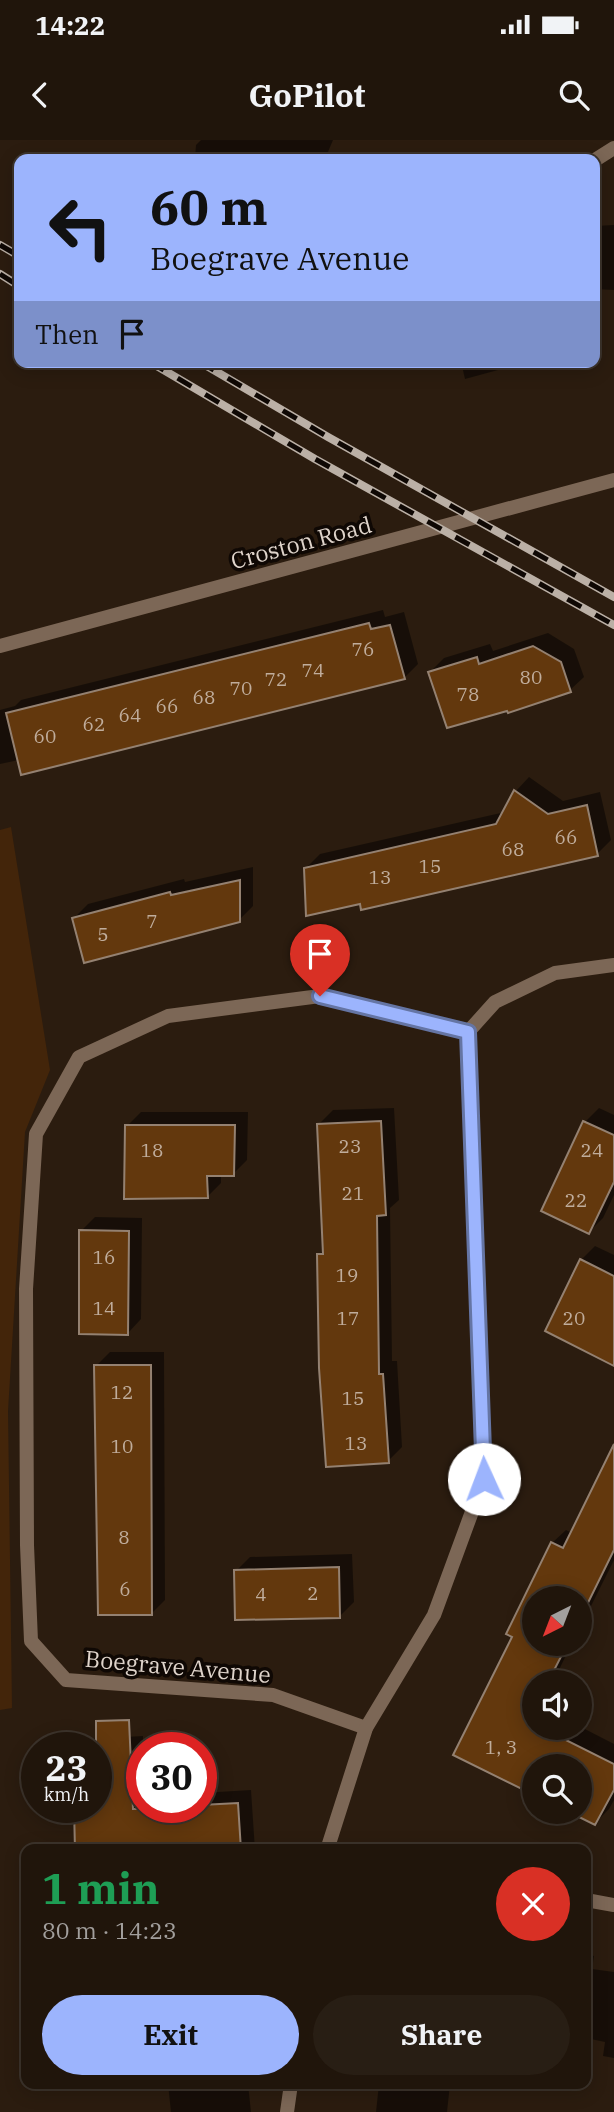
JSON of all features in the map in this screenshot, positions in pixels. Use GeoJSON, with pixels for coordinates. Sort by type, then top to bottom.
{"type":"FeatureCollection","features":[{"type":"Feature","properties":{"kind":"street","name":"Croston Road"},"geometry":{"type":"LineString","coordinates":[[0,646],[614,480]]}},
{"type":"Feature","properties":{"kind":"street"},"geometry":{"type":"LineString","coordinates":[[329,1844],[366,1728],[435,1615],[484,1479],[468,1032],[495,1002],[555,973],[614,965]]}},
{"type":"Feature","properties":{"kind":"street","name":"Boegrave Avenue"},"geometry":{"type":"LineString","coordinates":[[366,1728],[273,1695],[66,1680],[32,1641],[27,1545],[26,1289],[36,1134],[79,1058],[168,1016],[320,996],[468,1032]]}},
{"type":"Feature","properties":{"kind":"street"},"geometry":{"type":"LineString","coordinates":[[591,1901],[614,1905]]}},
{"type":"Feature","properties":{"kind":"street"},"geometry":{"type":"LineString","coordinates":[[287,2112],[290,2089]]}},
{"type":"Feature","properties":{"kind":"shaded area"},"geometry":{"type":"Polygon","coordinates":[[[11,827],[50,1070],[25,1132],[8,1411],[12,1708],[0,1710],[0,830],[11,827]]]}},
{"type":"Feature","properties":{"kind":"building"},"geometry":{"type":"Polygon","coordinates":[[[369,623],[371,629],[390,625],[405,679],[21,775],[6,713],[369,623]]]}},
{"type":"Feature","properties":{"kind":"building"},"geometry":{"type":"Polygon","coordinates":[[[533,646],[561,662],[571,692],[508,713],[507,711],[447,728],[428,672],[477,657],[479,664],[533,646]]]}},
{"type":"Feature","properties":{"kind":"building"},"geometry":{"type":"Polygon","coordinates":[[[514,790],[548,814],[587,805],[598,856],[361,910],[360,904],[306,916],[304,868],[496,824],[514,790]]]}},
{"type":"Feature","properties":{"kind":"building"},"geometry":{"type":"Polygon","coordinates":[[[240,880],[240,922],[84,963],[72,918],[170,892],[171,895],[240,880]]]}},
{"type":"Feature","properties":{"kind":"building"},"geometry":{"type":"Polygon","coordinates":[[[381,1121],[386,1215],[377,1216],[379,1374],[383,1374],[389,1463],[326,1467],[319,1368],[317,1254],[323,1254],[317,1124],[381,1121]]]}},
{"type":"Feature","properties":{"kind":"building"},"geometry":{"type":"Polygon","coordinates":[[[583,1121],[614,1135],[614,1182],[589,1234],[541,1211],[583,1121]]]}},
{"type":"Feature","properties":{"kind":"building"},"geometry":{"type":"Polygon","coordinates":[[[125,1125],[235,1125],[234,1176],[207,1176],[208,1198],[124,1199],[125,1125]]]}},
{"type":"Feature","properties":{"kind":"building"},"geometry":{"type":"Polygon","coordinates":[[[79,1230],[129,1231],[128,1335],[79,1334],[79,1230]]]}},
{"type":"Feature","properties":{"kind":"building"},"geometry":{"type":"Polygon","coordinates":[[[580,1259],[614,1276],[614,1366],[545,1331],[580,1259]]]}},
{"type":"Feature","properties":{"kind":"building"},"geometry":{"type":"Polygon","coordinates":[[[94,1365],[151,1365],[152,1615],[98,1615],[94,1365]]]}},
{"type":"Feature","properties":{"kind":"building"},"geometry":{"type":"Polygon","coordinates":[[[614,1444],[614,1550],[592,1595],[592,1586],[529,1586],[551,1542],[563,1548],[614,1444]]]}},
{"type":"Feature","properties":{"kind":"building"},"geometry":{"type":"Polygon","coordinates":[[[339,1567],[340,1618],[235,1620],[234,1570],[339,1567]]]}},
{"type":"Feature","properties":{"kind":"building"},"geometry":{"type":"Polygon","coordinates":[[[522,1601],[522,1656],[561,1656],[554,1670],[522,1670],[522,1740],[566,1740],[614,1764],[614,1790],[595,1825],[592,1824],[592,1754],[522,1754],[522,1789],[453,1755],[512,1637],[506,1634],[522,1601]]]}},
{"type":"Feature","properties":{"kind":"building"},"geometry":{"type":"Polygon","coordinates":[[[129,1720],[130,1732],[126,1732],[126,1823],[217,1823],[217,1804],[238,1803],[241,1844],[75,1844],[74,1823],[112,1823],[112,1732],[96,1732],[96,1721],[129,1720]]]}},
{"type":"Feature","properties":{"kind":"railway"},"geometry":{"type":"LineString","coordinates":[[0,245],[14,253]]}},
{"type":"Feature","properties":{"kind":"railway"},"geometry":{"type":"LineString","coordinates":[[0,274],[14,283]]}},
{"type":"Feature","properties":{"kind":"railway"},"geometry":{"type":"LineString","coordinates":[[160,368],[315,459],[614,625]]}},
{"type":"Feature","properties":{"kind":"railway"},"geometry":{"type":"LineString","coordinates":[[210,368],[614,597]]}},
{"type":"Feature","properties":{"kind":"route"},"geometry":{"type":"LineString","coordinates":[[320,996],[468,1032],[484,1479]]}}]}
